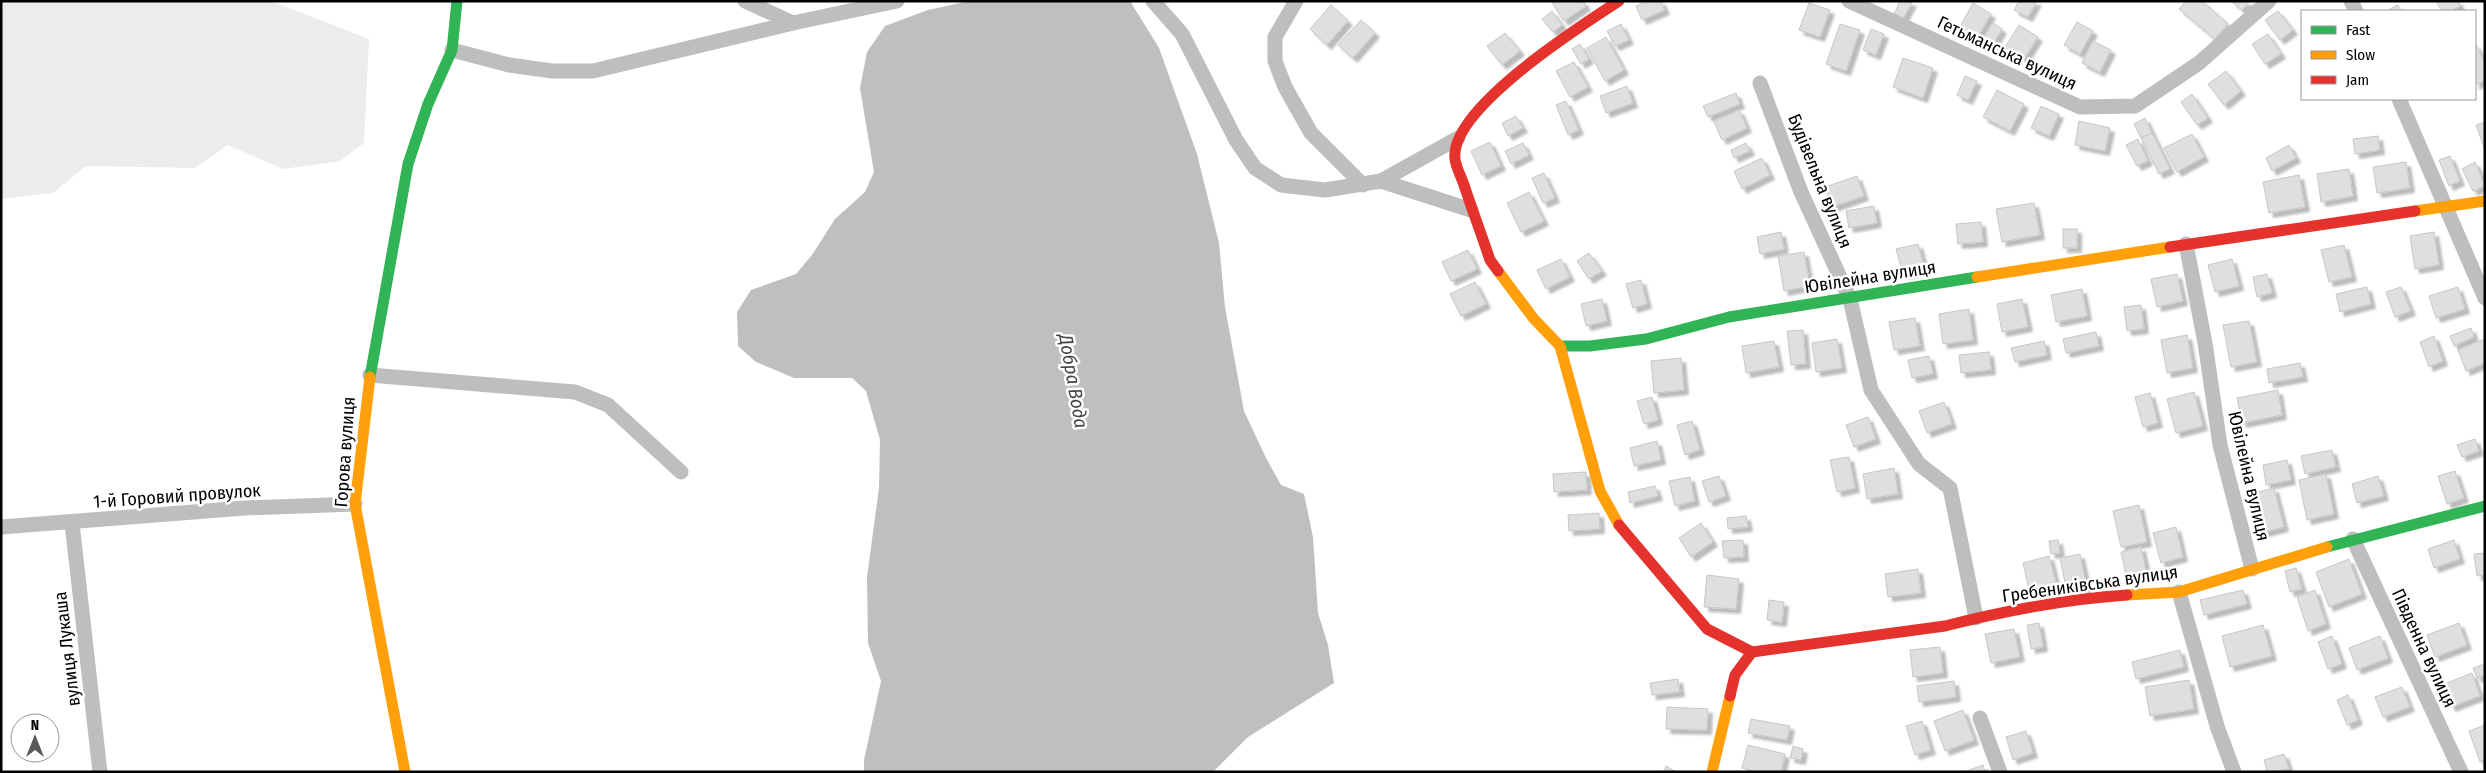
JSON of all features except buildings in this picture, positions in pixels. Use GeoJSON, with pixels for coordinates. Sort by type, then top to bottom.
{"type":"FeatureCollection","features":[{"type":"Feature","properties":{"kind":"street","name":"Горова вулиця"},"geometry":{"type":"LineString","coordinates":[[405,772],[355,504],[370,375],[408,164],[428,104],[452,50],[457,1]]}},
{"type":"Feature","properties":{"kind":"street"},"geometry":{"type":"LineString","coordinates":[[745,1],[793,23]]}},
{"type":"Feature","properties":{"kind":"street"},"geometry":{"type":"LineString","coordinates":[[452,50],[509,65],[552,72],[593,71],[793,23],[897,1]]}},
{"type":"Feature","properties":{"kind":"street"},"geometry":{"type":"LineString","coordinates":[[1153,1],[1182,34],[1236,140],[1255,168],[1281,185],[1325,190],[1381,181],[1458,138],[1473,117],[1499,89],[1546,50],[1619,1]]}},
{"type":"Feature","properties":{"kind":"street"},"geometry":{"type":"LineString","coordinates":[[1296,1],[1275,36],[1275,61],[1285,87],[1311,133],[1363,185]]}},
{"type":"Feature","properties":{"kind":"street","name":"Гетьманська вулиця"},"geometry":{"type":"LineString","coordinates":[[1849,1],[2080,107],[2135,106],[2199,63],[2269,1]]}},
{"type":"Feature","properties":{"kind":"street","name":"Будівельна вулиця"},"geometry":{"type":"LineString","coordinates":[[1760,83],[1801,192],[1850,299],[1871,390],[1920,464],[1950,488],[1976,618]]}},
{"type":"Feature","properties":{"kind":"street"},"geometry":{"type":"LineString","coordinates":[[2399,100],[2485,298]]}},
{"type":"Feature","properties":{"kind":"street"},"geometry":{"type":"LineString","coordinates":[[1458,138],[1455,158],[1490,260],[1534,319],[1560,346],[1600,491],[1621,529],[1707,629],[1752,652],[1734,675],[1712,772]]}},
{"type":"Feature","properties":{"kind":"street"},"geometry":{"type":"LineString","coordinates":[[1381,181],[1472,210]]}},
{"type":"Feature","properties":{"kind":"street","name":"Ювілейна вулиця"},"geometry":{"type":"LineString","coordinates":[[1560,346],[1590,346],[1646,339],[1729,317],[2186,244],[2485,201]]}},
{"type":"Feature","properties":{"kind":"street","name":"Ювілейна вулиця"},"geometry":{"type":"LineString","coordinates":[[2186,244],[2205,343],[2220,445],[2252,569]]}},
{"type":"Feature","properties":{"kind":"street"},"geometry":{"type":"LineString","coordinates":[[370,375],[575,392],[608,405],[681,472]]}},
{"type":"Feature","properties":{"kind":"street","name":"1-й Горовий провулок"},"geometry":{"type":"LineString","coordinates":[[1,527],[72,523],[245,508],[355,504]]}},
{"type":"Feature","properties":{"kind":"street","name":"Гребениківська вулиця"},"geometry":{"type":"LineString","coordinates":[[1752,652],[1945,626],[1976,618],[2102,597],[2178,592],[2353,539],[2485,506]]}},
{"type":"Feature","properties":{"kind":"street","name":"вулиця Лукаша"},"geometry":{"type":"LineString","coordinates":[[72,523],[100,772]]}},
{"type":"Feature","properties":{"kind":"street","name":"Південна вулиця"},"geometry":{"type":"LineString","coordinates":[[2353,539],[2461,772]]}},
{"type":"Feature","properties":{"kind":"street"},"geometry":{"type":"LineString","coordinates":[[2178,592],[2217,726],[2234,772]]}},
{"type":"Feature","properties":{"kind":"street"},"geometry":{"type":"LineString","coordinates":[[1980,718],[2000,772]]}},
{"type":"Feature","properties":{"kind":"shaded area"},"geometry":{"type":"Polygon","coordinates":[[[1,1],[271,1],[369,39],[364,143],[340,161],[283,169],[228,145],[195,168],[86,166],[53,193],[1,199],[1,1]]]}},
{"type":"Feature","properties":{"kind":"water","name":"Добра Вода"},"geometry":{"type":"Polygon","coordinates":[[[969,1],[1130,1],[1159,48],[1197,154],[1219,243],[1225,307],[1244,411],[1281,485],[1304,494],[1313,537],[1318,613],[1328,645],[1334,683],[1248,737],[1213,772],[864,772],[864,760],[881,681],[868,643],[867,577],[879,488],[880,440],[866,391],[852,378],[794,378],[756,362],[738,346],[737,312],[751,290],[796,274],[812,255],[835,219],[865,192],[874,172],[860,88],[867,52],[885,26],[928,10],[969,1]]]}},
{"type":"Feature","properties":{"kind":"traffic: fast"},"geometry":{"type":"LineString","coordinates":[[370,377],[408,164],[428,104],[452,50],[457,1]]}},
{"type":"Feature","properties":{"kind":"traffic: fast"},"geometry":{"type":"LineString","coordinates":[[1560,346],[1590,346],[1646,339],[1729,317],[1977,277]]}},
{"type":"Feature","properties":{"kind":"traffic: fast"},"geometry":{"type":"LineString","coordinates":[[2327,547],[2485,506]]}},
{"type":"Feature","properties":{"kind":"traffic: slow"},"geometry":{"type":"LineString","coordinates":[[2415,211],[2485,201]]}},
{"type":"Feature","properties":{"kind":"traffic: slow"},"geometry":{"type":"LineString","coordinates":[[1977,277],[2170,247]]}},
{"type":"Feature","properties":{"kind":"traffic: slow"},"geometry":{"type":"LineString","coordinates":[[1498,271],[1534,319],[1560,346],[1600,491],[1619,525]]}},
{"type":"Feature","properties":{"kind":"traffic: slow"},"geometry":{"type":"LineString","coordinates":[[370,377],[355,504],[405,772]]}},
{"type":"Feature","properties":{"kind":"traffic: slow"},"geometry":{"type":"LineString","coordinates":[[2127,595],[2179,592],[2327,547]]}},
{"type":"Feature","properties":{"kind":"traffic: slow"},"geometry":{"type":"LineString","coordinates":[[1712,772],[1730,696]]}},
{"type":"Feature","properties":{"kind":"traffic: jam"},"geometry":{"type":"LineString","coordinates":[[1498,271],[1490,260],[1457,166],[1455,159],[1459,139],[1473,117],[1494,94],[1520,71],[1576,29],[1619,1]]}},
{"type":"Feature","properties":{"kind":"traffic: jam"},"geometry":{"type":"LineString","coordinates":[[2170,247],[2415,211]]}},
{"type":"Feature","properties":{"kind":"traffic: jam"},"geometry":{"type":"LineString","coordinates":[[1619,525],[1707,629],[1752,652],[1735,675],[1730,696]]}},
{"type":"Feature","properties":{"kind":"traffic: jam"},"geometry":{"type":"LineString","coordinates":[[1752,652],[1945,626],[2036,606],[2127,595]]}}]}
